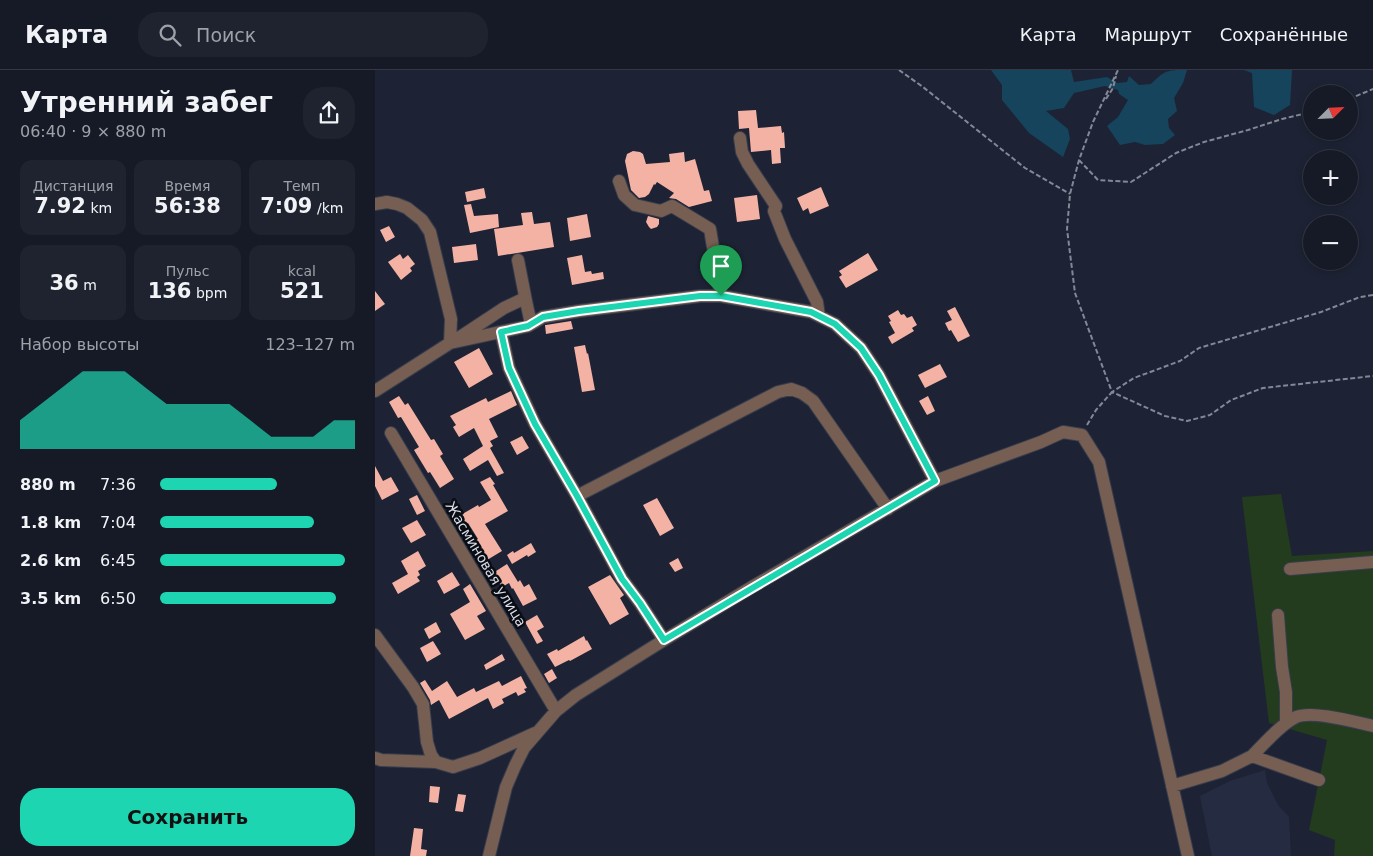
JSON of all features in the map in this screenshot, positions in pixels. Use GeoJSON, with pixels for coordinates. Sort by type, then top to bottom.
{"type":"FeatureCollection","features":[{"type":"Feature","properties":{"kind":"street"},"geometry":{"type":"LineString","coordinates":[[740,138],[742,152],[748,164],[777,206],[774,211],[785,239],[817,302],[819,316]]}},
{"type":"Feature","properties":{"kind":"street"},"geometry":{"type":"LineString","coordinates":[[619,182],[623,195],[635,205],[661,211],[672,206],[710,229],[721,296]]}},
{"type":"Feature","properties":{"kind":"street"},"geometry":{"type":"LineString","coordinates":[[375,204],[387,202],[407,208],[422,220],[430,232],[451,319],[451,342]]}},
{"type":"Feature","properties":{"kind":"street"},"geometry":{"type":"LineString","coordinates":[[518,260],[531,324]]}},
{"type":"Feature","properties":{"kind":"street"},"geometry":{"type":"LineString","coordinates":[[451,342],[528,326],[543,317],[700,296],[721,296],[811,312],[835,324],[861,348],[879,375],[935,481]]}},
{"type":"Feature","properties":{"kind":"street"},"geometry":{"type":"LineString","coordinates":[[375,391],[514,303],[521,300],[526,301]]}},
{"type":"Feature","properties":{"kind":"street"},"geometry":{"type":"LineString","coordinates":[[501,332],[509,368],[535,424],[622,579],[664,640]]}},
{"type":"Feature","properties":{"kind":"street"},"geometry":{"type":"LineString","coordinates":[[577,496],[778,392],[791,389],[802,393],[813,402],[888,508]]}},
{"type":"Feature","properties":{"kind":"street"},"geometry":{"type":"LineString","coordinates":[[489,856],[506,787],[524,748],[556,711],[576,695],[664,640],[935,481],[1063,432],[1081,434],[1099,462],[1188,856]]}},
{"type":"Feature","properties":{"kind":"street","name":"Жасминовая улица"},"geometry":{"type":"LineString","coordinates":[[391,433],[556,711]]}},
{"type":"Feature","properties":{"kind":"street"},"geometry":{"type":"LineString","coordinates":[[1290,569],[1373,562]]}},
{"type":"Feature","properties":{"kind":"street"},"geometry":{"type":"LineString","coordinates":[[1278,615],[1282,667],[1287,692],[1286,723]]}},
{"type":"Feature","properties":{"kind":"street"},"geometry":{"type":"LineString","coordinates":[[375,635],[423,704],[427,742],[431,755],[436,762]]}},
{"type":"Feature","properties":{"kind":"street"},"geometry":{"type":"LineString","coordinates":[[1172,786],[1222,771],[1252,756],[1286,723],[1298,716],[1314,714],[1373,726]]}},
{"type":"Feature","properties":{"kind":"street"},"geometry":{"type":"LineString","coordinates":[[375,758],[381,760],[436,762],[453,768],[537,732]]}},
{"type":"Feature","properties":{"kind":"street"},"geometry":{"type":"LineString","coordinates":[[1252,756],[1319,780]]}},
{"type":"Feature","properties":{"kind":"path"},"geometry":{"type":"LineString","coordinates":[[899,70],[1025,168],[1070,194]]}},
{"type":"Feature","properties":{"kind":"path"},"geometry":{"type":"LineString","coordinates":[[1117,71],[1093,122],[1079,160],[1070,194],[1067,229],[1075,293],[1112,392],[1165,416],[1187,421],[1210,415],[1231,400],[1263,388],[1373,376]]}},
{"type":"Feature","properties":{"kind":"path"},"geometry":{"type":"LineString","coordinates":[[1101,106],[1113,88],[1117,71]]}},
{"type":"Feature","properties":{"kind":"path"},"geometry":{"type":"LineString","coordinates":[[1358,95],[1373,89]]}},
{"type":"Feature","properties":{"kind":"path"},"geometry":{"type":"LineString","coordinates":[[1079,160],[1098,180],[1131,182],[1176,153],[1204,142],[1303,114]]}},
{"type":"Feature","properties":{"kind":"path"},"geometry":{"type":"LineString","coordinates":[[1081,434],[1096,410],[1112,392],[1134,378],[1180,361],[1199,348],[1373,295]]}},
{"type":"Feature","properties":{"kind":"shaded area"},"geometry":{"type":"Polygon","coordinates":[[[991,70],[1071,70],[1074,82],[1107,77],[1117,83],[1127,82],[1129,76],[1139,85],[1151,84],[1167,72],[1187,70],[1183,83],[1174,98],[1177,111],[1168,119],[1169,128],[1175,135],[1163,144],[1145,145],[1135,142],[1120,145],[1107,126],[1118,117],[1128,100],[1119,94],[1118,90],[1105,86],[1074,93],[1064,108],[1046,111],[1068,129],[1070,139],[1063,157],[1029,133],[1002,100],[1002,85],[991,70]]]}},
{"type":"Feature","properties":{"kind":"shaded area"},"geometry":{"type":"Polygon","coordinates":[[[1244,70],[1292,70],[1290,105],[1274,115],[1254,107],[1252,73],[1244,70]]]}},
{"type":"Feature","properties":{"kind":"shaded area"},"geometry":{"type":"Polygon","coordinates":[[[1265,770],[1267,783],[1278,805],[1289,817],[1291,856],[1212,856],[1200,796],[1230,781],[1265,770]]]}},
{"type":"Feature","properties":{"kind":"green space"},"geometry":{"type":"Polygon","coordinates":[[[1281,494],[1292,556],[1373,551],[1373,856],[1334,856],[1335,840],[1309,830],[1327,740],[1269,723],[1242,497],[1281,494]]]}},
{"type":"Feature","properties":{"kind":"building"},"geometry":{"type":"Polygon","coordinates":[[[756,110],[758,128],[781,126],[782,133],[784,132],[785,148],[780,148],[781,163],[772,164],[771,150],[751,152],[749,128],[739,129],[738,111],[756,110]]]}},
{"type":"Feature","properties":{"kind":"building"},"geometry":{"type":"Polygon","coordinates":[[[633,151],[643,154],[646,164],[670,162],[669,154],[684,152],[685,162],[695,159],[704,191],[709,190],[712,201],[689,207],[676,199],[669,198],[674,193],[657,182],[649,194],[639,198],[631,190],[625,161],[627,154],[633,151]]]}},
{"type":"Feature","properties":{"kind":"building"},"geometry":{"type":"Polygon","coordinates":[[[821,187],[829,206],[810,214],[808,208],[803,211],[797,198],[821,187]]]}},
{"type":"Feature","properties":{"kind":"building"},"geometry":{"type":"Polygon","coordinates":[[[484,188],[486,198],[467,202],[465,192],[484,188]]]}},
{"type":"Feature","properties":{"kind":"building"},"geometry":{"type":"Polygon","coordinates":[[[757,195],[760,219],[737,222],[734,198],[757,195]]]}},
{"type":"Feature","properties":{"kind":"building"},"geometry":{"type":"Polygon","coordinates":[[[471,204],[474,216],[498,214],[499,227],[470,233],[464,205],[471,204]]]}},
{"type":"Feature","properties":{"kind":"building"},"geometry":{"type":"Polygon","coordinates":[[[532,212],[534,224],[550,222],[554,247],[498,256],[494,229],[523,225],[521,213],[532,212]]]}},
{"type":"Feature","properties":{"kind":"building"},"geometry":{"type":"Polygon","coordinates":[[[587,214],[591,237],[570,241],[567,218],[587,214]]]}},
{"type":"Feature","properties":{"kind":"building"},"geometry":{"type":"Polygon","coordinates":[[[648,216],[659,219],[657,227],[651,229],[649,227],[646,222],[648,216]]]}},
{"type":"Feature","properties":{"kind":"building"},"geometry":{"type":"Polygon","coordinates":[[[389,226],[395,237],[386,242],[380,230],[389,226]]]}},
{"type":"Feature","properties":{"kind":"building"},"geometry":{"type":"Polygon","coordinates":[[[476,244],[478,260],[454,263],[452,247],[476,244]]]}},
{"type":"Feature","properties":{"kind":"building"},"geometry":{"type":"Polygon","coordinates":[[[868,253],[878,270],[846,288],[839,277],[842,275],[839,271],[868,253]]]}},
{"type":"Feature","properties":{"kind":"building"},"geometry":{"type":"Polygon","coordinates":[[[400,254],[403,259],[408,255],[415,264],[410,268],[412,271],[401,280],[388,262],[400,254]]]}},
{"type":"Feature","properties":{"kind":"building"},"geometry":{"type":"Polygon","coordinates":[[[582,255],[585,272],[591,271],[592,274],[603,272],[604,279],[572,285],[567,258],[582,255]]]}},
{"type":"Feature","properties":{"kind":"building"},"geometry":{"type":"Polygon","coordinates":[[[375,291],[385,304],[375,311],[375,291]]]}},
{"type":"Feature","properties":{"kind":"building"},"geometry":{"type":"Polygon","coordinates":[[[955,307],[970,336],[958,342],[945,323],[952,320],[947,311],[955,307]]]}},
{"type":"Feature","properties":{"kind":"building"},"geometry":{"type":"Polygon","coordinates":[[[898,310],[901,315],[904,314],[907,318],[912,316],[917,325],[912,328],[914,331],[892,344],[888,337],[895,333],[888,316],[898,310]]]}},
{"type":"Feature","properties":{"kind":"building"},"geometry":{"type":"Polygon","coordinates":[[[571,321],[573,329],[546,334],[545,325],[571,321]]]}},
{"type":"Feature","properties":{"kind":"building"},"geometry":{"type":"Polygon","coordinates":[[[585,345],[595,390],[582,392],[574,347],[585,345]]]}},
{"type":"Feature","properties":{"kind":"building"},"geometry":{"type":"Polygon","coordinates":[[[479,348],[493,374],[469,388],[454,362],[479,348]]]}},
{"type":"Feature","properties":{"kind":"building"},"geometry":{"type":"Polygon","coordinates":[[[940,364],[947,377],[925,388],[918,375],[940,364]]]}},
{"type":"Feature","properties":{"kind":"building"},"geometry":{"type":"Polygon","coordinates":[[[511,391],[517,405],[489,419],[498,437],[490,441],[493,446],[490,448],[504,473],[497,476],[488,460],[470,471],[463,459],[483,446],[474,428],[459,437],[453,427],[456,425],[450,416],[486,398],[488,402],[511,391]]]}},
{"type":"Feature","properties":{"kind":"building"},"geometry":{"type":"Polygon","coordinates":[[[399,396],[405,405],[408,403],[431,440],[434,439],[443,454],[440,456],[454,479],[440,488],[414,450],[419,447],[401,417],[398,418],[389,402],[399,396]]]}},
{"type":"Feature","properties":{"kind":"building"},"geometry":{"type":"Polygon","coordinates":[[[928,396],[935,411],[927,415],[919,401],[928,396]]]}},
{"type":"Feature","properties":{"kind":"building"},"geometry":{"type":"Polygon","coordinates":[[[522,436],[529,448],[517,455],[510,442],[522,436]]]}},
{"type":"Feature","properties":{"kind":"building"},"geometry":{"type":"Polygon","coordinates":[[[375,466],[383,481],[391,477],[399,491],[382,500],[375,486],[375,466]]]}},
{"type":"Feature","properties":{"kind":"building"},"geometry":{"type":"Polygon","coordinates":[[[490,477],[508,511],[485,524],[502,551],[487,560],[475,541],[478,539],[468,523],[465,525],[459,516],[491,500],[480,482],[490,477]]]}},
{"type":"Feature","properties":{"kind":"building"},"geometry":{"type":"Polygon","coordinates":[[[417,495],[425,511],[417,515],[409,499],[417,495]]]}},
{"type":"Feature","properties":{"kind":"building"},"geometry":{"type":"Polygon","coordinates":[[[657,498],[674,528],[660,536],[643,505],[657,498]]]}},
{"type":"Feature","properties":{"kind":"building"},"geometry":{"type":"Polygon","coordinates":[[[417,520],[426,535],[411,543],[402,528],[417,520]]]}},
{"type":"Feature","properties":{"kind":"building"},"geometry":{"type":"Polygon","coordinates":[[[531,543],[536,552],[512,564],[507,555],[531,543]]]}},
{"type":"Feature","properties":{"kind":"building"},"geometry":{"type":"Polygon","coordinates":[[[418,551],[426,566],[418,571],[420,575],[417,577],[420,581],[398,594],[392,583],[408,574],[401,561],[418,551]]]}},
{"type":"Feature","properties":{"kind":"building"},"geometry":{"type":"Polygon","coordinates":[[[678,558],[683,568],[675,572],[669,563],[678,558]]]}},
{"type":"Feature","properties":{"kind":"building"},"geometry":{"type":"Polygon","coordinates":[[[507,564],[518,582],[520,580],[524,587],[529,584],[537,599],[523,606],[509,583],[502,587],[493,573],[507,564]]]}},
{"type":"Feature","properties":{"kind":"building"},"geometry":{"type":"Polygon","coordinates":[[[452,572],[460,585],[444,594],[437,581],[452,572]]]}},
{"type":"Feature","properties":{"kind":"building"},"geometry":{"type":"Polygon","coordinates":[[[610,575],[624,595],[620,598],[629,614],[610,625],[588,587],[610,575]]]}},
{"type":"Feature","properties":{"kind":"building"},"geometry":{"type":"Polygon","coordinates":[[[470,584],[486,611],[477,616],[485,629],[465,640],[450,614],[470,602],[463,589],[470,584]]]}},
{"type":"Feature","properties":{"kind":"building"},"geometry":{"type":"Polygon","coordinates":[[[537,615],[544,627],[537,631],[543,641],[537,644],[525,622],[537,615]]]}},
{"type":"Feature","properties":{"kind":"building"},"geometry":{"type":"Polygon","coordinates":[[[436,622],[441,632],[429,639],[424,629],[436,622]]]}},
{"type":"Feature","properties":{"kind":"building"},"geometry":{"type":"Polygon","coordinates":[[[584,636],[592,649],[555,667],[547,654],[557,649],[558,651],[584,636]]]}},
{"type":"Feature","properties":{"kind":"building"},"geometry":{"type":"Polygon","coordinates":[[[433,641],[441,654],[427,662],[420,648],[433,641]]]}},
{"type":"Feature","properties":{"kind":"building"},"geometry":{"type":"Polygon","coordinates":[[[502,654],[505,660],[486,670],[484,665],[502,654]]]}},
{"type":"Feature","properties":{"kind":"building"},"geometry":{"type":"Polygon","coordinates":[[[552,669],[557,678],[549,683],[544,674],[552,669]]]}},
{"type":"Feature","properties":{"kind":"building"},"geometry":{"type":"Polygon","coordinates":[[[521,676],[527,688],[524,689],[526,692],[518,696],[516,692],[502,699],[504,703],[493,709],[488,698],[449,719],[439,700],[431,705],[420,683],[425,680],[432,691],[447,681],[457,697],[474,688],[476,692],[499,681],[502,686],[521,676]]]}},
{"type":"Feature","properties":{"kind":"building"},"geometry":{"type":"Polygon","coordinates":[[[430,786],[440,787],[438,803],[429,802],[430,786]]]}},
{"type":"Feature","properties":{"kind":"building"},"geometry":{"type":"Polygon","coordinates":[[[458,794],[466,795],[463,812],[455,811],[458,794]]]}},
{"type":"Feature","properties":{"kind":"building"},"geometry":{"type":"Polygon","coordinates":[[[414,828],[423,829],[421,849],[427,850],[426,856],[410,856],[414,828]]]}},
{"type":"Feature","properties":{"kind":"route"},"geometry":{"type":"LineString","coordinates":[[700,296],[721,296],[811,312],[835,324],[861,348],[879,375],[935,481],[664,640],[622,579],[535,424],[509,368],[501,332],[528,326],[543,317],[579,311],[700,296]]}}]}
